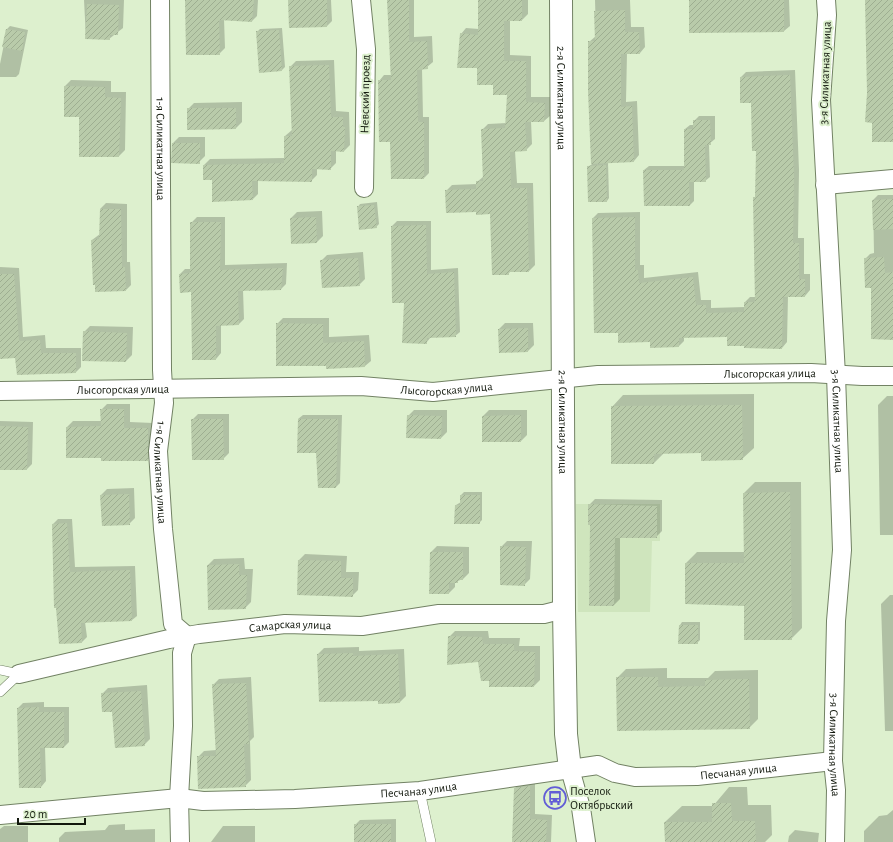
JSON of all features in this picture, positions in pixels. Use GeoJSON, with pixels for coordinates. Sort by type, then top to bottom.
{"type":"FeatureCollection","features":[{"type":"Feature","properties":{"kind":"street","name":"1-я Силикатная улица"},"geometry":{"type":"LineString","coordinates":[[160,0],[162,362],[164,403],[158,451],[163,529],[173,624],[187,636]]}},
{"type":"Feature","properties":{"kind":"street","name":"Невский проезд"},"geometry":{"type":"LineString","coordinates":[[361,0],[366,48],[364,188]]}},
{"type":"Feature","properties":{"kind":"street","name":"2-я Силикатная улица"},"geometry":{"type":"LineString","coordinates":[[561,0],[562,377],[566,734],[570,769],[582,808],[586,842]]}},
{"type":"Feature","properties":{"kind":"street","name":"3-я Силикатная улица"},"geometry":{"type":"LineString","coordinates":[[826,0],[827,15],[821,100],[836,375],[842,550],[836,621],[833,761],[836,790],[835,842]]}},
{"type":"Feature","properties":{"kind":"street"},"geometry":{"type":"LineString","coordinates":[[825,185],[893,179]]}},
{"type":"Feature","properties":{"kind":"street","name":"Лысогорская улица"},"geometry":{"type":"LineString","coordinates":[[0,391],[164,390],[361,386],[433,392],[500,384],[541,382],[562,377],[598,375],[811,373],[893,376]]}},
{"type":"Feature","properties":{"kind":"street","name":"Самарская улица"},"geometry":{"type":"LineString","coordinates":[[19,674],[187,636],[285,624],[362,626],[439,614],[544,614],[564,609]]}},
{"type":"Feature","properties":{"kind":"street"},"geometry":{"type":"LineString","coordinates":[[180,842],[178,798],[183,726],[182,653],[187,636]]}},
{"type":"Feature","properties":{"kind":"street","name":"Песчаная улица"},"geometry":{"type":"LineString","coordinates":[[0,815],[178,798],[203,801],[296,799],[420,791],[598,765],[615,773],[635,777],[697,776],[833,761]]}},
{"type":"Feature","properties":{"kind":"lane"},"geometry":{"type":"LineString","coordinates":[[0,670],[19,674]]}},
{"type":"Feature","properties":{"kind":"lane"},"geometry":{"type":"LineString","coordinates":[[0,692],[19,674]]}},
{"type":"Feature","properties":{"kind":"lane"},"geometry":{"type":"LineString","coordinates":[[420,791],[431,842]]}},
{"type":"Feature","properties":{"kind":"shaded area"},"geometry":{"type":"Polygon","coordinates":[[[576,504],[660,504],[660,541],[652,541],[650,612],[578,612],[576,504]]]}},
{"type":"Feature","properties":{"kind":"building"},"geometry":{"type":"Polygon","coordinates":[[[185,0],[254,0],[252,22],[219,20],[220,55],[186,55],[185,0]]]}},
{"type":"Feature","properties":{"kind":"building"},"geometry":{"type":"Polygon","coordinates":[[[288,0],[327,0],[327,27],[289,28],[288,0]]]}},
{"type":"Feature","properties":{"kind":"building"},"geometry":{"type":"Polygon","coordinates":[[[387,0],[409,0],[409,42],[427,41],[428,69],[417,70],[418,122],[424,122],[424,179],[391,179],[390,142],[379,142],[378,80],[391,80],[387,0]]]}},
{"type":"Feature","properties":{"kind":"building"},"geometry":{"type":"Polygon","coordinates":[[[478,0],[522,0],[522,21],[504,21],[504,61],[526,61],[526,102],[545,103],[544,122],[525,122],[527,151],[510,152],[511,188],[527,188],[529,272],[509,272],[509,275],[492,275],[490,214],[476,215],[476,212],[446,213],[445,190],[476,189],[476,181],[483,181],[481,129],[505,128],[507,95],[493,95],[493,85],[477,85],[477,68],[457,68],[460,33],[478,35],[478,0]]]}},
{"type":"Feature","properties":{"kind":"building"},"geometry":{"type":"Polygon","coordinates":[[[689,0],[784,0],[784,32],[689,33],[689,0]]]}},
{"type":"Feature","properties":{"kind":"building"},"geometry":{"type":"Polygon","coordinates":[[[865,0],[893,0],[893,142],[872,142],[872,123],[865,122],[867,93],[865,0]]]}},
{"type":"Feature","properties":{"kind":"building"},"geometry":{"type":"Polygon","coordinates":[[[87,4],[119,5],[118,35],[110,35],[110,40],[85,39],[87,4]]]}},
{"type":"Feature","properties":{"kind":"building"},"geometry":{"type":"Polygon","coordinates":[[[625,10],[625,32],[639,32],[640,54],[621,54],[621,107],[632,106],[634,162],[591,164],[588,91],[588,41],[595,41],[594,11],[625,10]]]}},
{"type":"Feature","properties":{"kind":"building"},"geometry":{"type":"Polygon","coordinates":[[[6,29],[25,32],[22,51],[2,47],[6,29]]]}},
{"type":"Feature","properties":{"kind":"building"},"geometry":{"type":"Polygon","coordinates":[[[279,30],[282,71],[259,73],[256,31],[279,30]]]}},
{"type":"Feature","properties":{"kind":"building"},"geometry":{"type":"Polygon","coordinates":[[[329,65],[331,117],[343,117],[343,127],[345,127],[344,152],[331,151],[331,170],[312,169],[312,182],[252,181],[253,200],[212,202],[212,180],[203,180],[203,165],[284,163],[284,136],[292,136],[289,66],[329,65]]]}},
{"type":"Feature","properties":{"kind":"building"},"geometry":{"type":"Polygon","coordinates":[[[790,75],[794,176],[793,243],[799,243],[799,279],[805,279],[805,297],[783,297],[782,349],[727,346],[727,337],[679,338],[679,347],[650,348],[650,342],[618,343],[618,333],[594,333],[592,218],[635,217],[635,270],[638,270],[639,283],[693,277],[696,305],[706,305],[706,313],[744,312],[744,302],[755,302],[753,197],[755,197],[756,151],[752,151],[751,103],[740,103],[740,77],[790,75]]]}},
{"type":"Feature","properties":{"kind":"building"},"geometry":{"type":"Polygon","coordinates":[[[64,86],[105,87],[105,97],[121,98],[119,157],[79,157],[79,117],[64,117],[64,86]]]}},
{"type":"Feature","properties":{"kind":"building"},"geometry":{"type":"Polygon","coordinates":[[[187,108],[236,108],[236,129],[187,130],[187,108]]]}},
{"type":"Feature","properties":{"kind":"building"},"geometry":{"type":"Polygon","coordinates":[[[693,120],[710,120],[711,145],[705,145],[706,182],[689,182],[690,206],[644,206],[643,170],[684,170],[684,129],[693,129],[693,120]]]}},
{"type":"Feature","properties":{"kind":"building"},"geometry":{"type":"Polygon","coordinates":[[[172,143],[200,143],[200,164],[171,163],[172,143]]]}},
{"type":"Feature","properties":{"kind":"building"},"geometry":{"type":"Polygon","coordinates":[[[606,165],[607,202],[588,202],[587,166],[606,165]]]}},
{"type":"Feature","properties":{"kind":"building"},"geometry":{"type":"Polygon","coordinates":[[[893,199],[893,229],[873,230],[872,200],[893,199]]]}},
{"type":"Feature","properties":{"kind":"building"},"geometry":{"type":"Polygon","coordinates":[[[374,205],[377,228],[359,230],[357,206],[374,205]]]}},
{"type":"Feature","properties":{"kind":"building"},"geometry":{"type":"Polygon","coordinates":[[[100,209],[121,209],[122,267],[125,267],[126,291],[95,292],[95,285],[93,285],[91,240],[99,239],[100,209]]]}},
{"type":"Feature","properties":{"kind":"building"},"geometry":{"type":"Polygon","coordinates":[[[316,217],[317,243],[291,244],[290,218],[316,217]]]}},
{"type":"Feature","properties":{"kind":"building"},"geometry":{"type":"Polygon","coordinates":[[[190,222],[221,222],[220,270],[283,268],[281,290],[238,291],[239,325],[216,326],[216,360],[192,360],[191,292],[180,293],[179,274],[190,273],[190,222]]]}},
{"type":"Feature","properties":{"kind":"building"},"geometry":{"type":"Polygon","coordinates":[[[426,225],[427,274],[454,272],[456,337],[427,338],[427,344],[402,343],[404,303],[392,303],[391,226],[426,225]]]}},
{"type":"Feature","properties":{"kind":"building"},"geometry":{"type":"Polygon","coordinates":[[[884,257],[885,273],[893,272],[893,340],[871,339],[871,288],[865,288],[864,258],[884,257]]]}},
{"type":"Feature","properties":{"kind":"building"},"geometry":{"type":"Polygon","coordinates":[[[358,258],[360,286],[322,288],[320,260],[358,258]]]}},
{"type":"Feature","properties":{"kind":"building"},"geometry":{"type":"Polygon","coordinates":[[[0,274],[14,274],[19,341],[40,340],[41,353],[76,353],[76,373],[17,375],[15,358],[0,359],[0,274]]]}},
{"type":"Feature","properties":{"kind":"building"},"geometry":{"type":"Polygon","coordinates":[[[276,323],[323,324],[323,343],[364,341],[365,367],[326,369],[326,366],[276,366],[276,323]]]}},
{"type":"Feature","properties":{"kind":"building"},"geometry":{"type":"Polygon","coordinates":[[[528,328],[528,352],[499,353],[498,329],[528,328]]]}},
{"type":"Feature","properties":{"kind":"building"},"geometry":{"type":"Polygon","coordinates":[[[83,331],[127,333],[126,362],[82,361],[83,331]]]}},
{"type":"Feature","properties":{"kind":"building"},"geometry":{"type":"Polygon","coordinates":[[[742,405],[743,460],[701,461],[701,453],[654,454],[654,464],[611,464],[611,406],[742,405]]]}},
{"type":"Feature","properties":{"kind":"building"},"geometry":{"type":"Polygon","coordinates":[[[100,409],[124,409],[124,428],[148,428],[148,461],[101,461],[101,458],[66,458],[66,427],[101,426],[100,409]]]}},
{"type":"Feature","properties":{"kind":"building"},"geometry":{"type":"Polygon","coordinates":[[[407,415],[442,416],[441,439],[406,438],[407,415]]]}},
{"type":"Feature","properties":{"kind":"building"},"geometry":{"type":"Polygon","coordinates":[[[521,415],[521,442],[482,442],[482,416],[521,415]]]}},
{"type":"Feature","properties":{"kind":"building"},"geometry":{"type":"Polygon","coordinates":[[[191,419],[223,419],[224,460],[192,460],[191,419]]]}},
{"type":"Feature","properties":{"kind":"building"},"geometry":{"type":"Polygon","coordinates":[[[298,419],[338,419],[336,488],[318,488],[316,453],[297,453],[298,419]]]}},
{"type":"Feature","properties":{"kind":"building"},"geometry":{"type":"Polygon","coordinates":[[[0,426],[28,427],[27,470],[0,470],[0,426]]]}},
{"type":"Feature","properties":{"kind":"building"},"geometry":{"type":"Polygon","coordinates":[[[790,492],[792,640],[744,640],[744,606],[685,604],[685,563],[744,563],[743,493],[790,492]]]}},
{"type":"Feature","properties":{"kind":"building"},"geometry":{"type":"Polygon","coordinates":[[[129,494],[130,525],[102,526],[100,495],[129,494]]]}},
{"type":"Feature","properties":{"kind":"building"},"geometry":{"type":"Polygon","coordinates":[[[460,495],[480,495],[480,524],[454,524],[455,505],[460,505],[460,495]]]}},
{"type":"Feature","properties":{"kind":"building"},"geometry":{"type":"Polygon","coordinates":[[[588,504],[657,506],[657,538],[615,538],[614,606],[589,606],[590,525],[588,525],[588,504]]]}},
{"type":"Feature","properties":{"kind":"building"},"geometry":{"type":"Polygon","coordinates":[[[67,523],[70,572],[130,570],[132,621],[81,623],[82,643],[59,644],[56,608],[54,608],[52,524],[67,523]]]}},
{"type":"Feature","properties":{"kind":"building"},"geometry":{"type":"Polygon","coordinates":[[[500,546],[526,547],[525,586],[500,585],[500,546]]]}},
{"type":"Feature","properties":{"kind":"building"},"geometry":{"type":"Polygon","coordinates":[[[430,552],[463,552],[463,580],[458,580],[458,583],[449,583],[449,594],[429,594],[430,552]]]}},
{"type":"Feature","properties":{"kind":"building"},"geometry":{"type":"Polygon","coordinates":[[[298,560],[341,561],[341,578],[353,578],[353,597],[297,595],[298,560]]]}},
{"type":"Feature","properties":{"kind":"building"},"geometry":{"type":"Polygon","coordinates":[[[239,564],[239,575],[247,575],[246,609],[208,610],[207,565],[239,564]]]}},
{"type":"Feature","properties":{"kind":"building"},"geometry":{"type":"Polygon","coordinates":[[[679,625],[698,625],[698,644],[678,644],[679,625]]]}},
{"type":"Feature","properties":{"kind":"building"},"geometry":{"type":"Polygon","coordinates":[[[448,636],[482,637],[483,644],[514,644],[514,651],[535,652],[534,687],[489,687],[489,681],[481,681],[478,662],[447,665],[448,636]]]}},
{"type":"Feature","properties":{"kind":"building"},"geometry":{"type":"Polygon","coordinates":[[[353,653],[353,656],[398,654],[400,703],[378,704],[378,701],[319,702],[317,654],[353,653]]]}},
{"type":"Feature","properties":{"kind":"building"},"geometry":{"type":"Polygon","coordinates":[[[616,677],[658,677],[658,687],[705,686],[705,680],[749,679],[750,729],[617,731],[616,677]]]}},
{"type":"Feature","properties":{"kind":"building"},"geometry":{"type":"Polygon","coordinates":[[[246,683],[249,744],[244,744],[246,787],[198,789],[197,756],[216,756],[212,684],[246,683]]]}},
{"type":"Feature","properties":{"kind":"building"},"geometry":{"type":"Polygon","coordinates":[[[141,691],[145,746],[115,748],[112,712],[102,712],[101,693],[141,691]]]}},
{"type":"Feature","properties":{"kind":"building"},"geometry":{"type":"Polygon","coordinates":[[[39,707],[39,712],[64,712],[64,748],[40,748],[41,788],[19,788],[17,708],[39,707]]]}},
{"type":"Feature","properties":{"kind":"building"},"geometry":{"type":"Polygon","coordinates":[[[530,786],[530,819],[547,820],[546,842],[512,842],[514,788],[530,786]]]}},
{"type":"Feature","properties":{"kind":"building"},"geometry":{"type":"Polygon","coordinates":[[[712,803],[731,803],[732,821],[755,821],[756,842],[665,842],[664,822],[712,822],[712,803]]]}},
{"type":"Feature","properties":{"kind":"building"},"geometry":{"type":"Polygon","coordinates":[[[354,824],[391,824],[391,842],[354,842],[354,824]]]}},
{"type":"Feature","properties":{"kind":"place","name":"Поселок Октябрьский"},"geometry":{"type":"Point","coordinates":[555,798]}}]}
